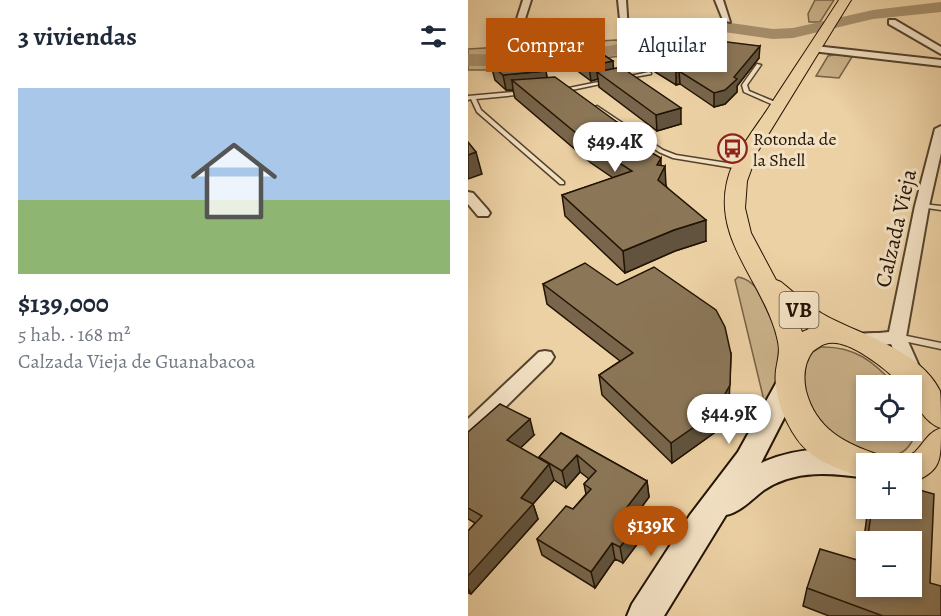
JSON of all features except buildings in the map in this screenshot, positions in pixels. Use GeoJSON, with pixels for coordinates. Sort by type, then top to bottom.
{"type":"FeatureCollection","features":[{"type":"Feature","properties":{"kind":"main road","name":"VB"},"geometry":{"type":"LineString","coordinates":[[844,2],[740,167],[735,183],[735,218],[747,252],[788,328],[792,370],[791,398],[800,416],[817,440],[838,454],[856,461]]}},
{"type":"Feature","properties":{"kind":"main road","name":"VB"},"geometry":{"type":"LineString","coordinates":[[763,279],[809,318],[872,348],[903,370],[913,379],[941,427]]}},
{"type":"Feature","properties":{"kind":"main road","name":"VB"},"geometry":{"type":"LineString","coordinates":[[792,370],[803,346],[818,336],[847,337]]}},
{"type":"Feature","properties":{"kind":"main road"},"geometry":{"type":"LineString","coordinates":[[644,616],[701,525],[748,460],[792,370]]}},
{"type":"Feature","properties":{"kind":"main road"},"geometry":{"type":"LineString","coordinates":[[922,465],[926,463],[941,427]]}},
{"type":"Feature","properties":{"kind":"main road"},"geometry":{"type":"LineString","coordinates":[[701,525],[754,481],[785,465],[828,461],[856,465]]}},
{"type":"Feature","properties":{"kind":"main road"},"geometry":{"type":"LineString","coordinates":[[922,472],[941,477]]}},
{"type":"Feature","properties":{"kind":"street"},"geometry":{"type":"LineString","coordinates":[[521,18],[527,0]]}},
{"type":"Feature","properties":{"kind":"street"},"geometry":{"type":"LineString","coordinates":[[622,0],[624,18]]}},
{"type":"Feature","properties":{"kind":"street"},"geometry":{"type":"LineString","coordinates":[[719,0],[726,18]]}},
{"type":"Feature","properties":{"kind":"street"},"geometry":{"type":"LineString","coordinates":[[892,22],[941,51]]}},
{"type":"Feature","properties":{"kind":"street"},"geometry":{"type":"LineString","coordinates":[[818,44],[941,63]]}},
{"type":"Feature","properties":{"kind":"street","name":"Calzada Vieja"},"geometry":{"type":"LineString","coordinates":[[897,337],[922,206],[941,129]]}},
{"type":"Feature","properties":{"kind":"street"},"geometry":{"type":"LineString","coordinates":[[468,196],[483,213]]}},
{"type":"Feature","properties":{"kind":"street"},"geometry":{"type":"LineString","coordinates":[[847,337],[872,341],[897,337],[941,427]]}},
{"type":"Feature","properties":{"kind":"street"},"geometry":{"type":"LineString","coordinates":[[468,430],[545,357]]}},
{"type":"Feature","properties":{"kind":"lane"},"geometry":{"type":"LineString","coordinates":[[759,65],[744,85],[747,92],[778,105]]}},
{"type":"Feature","properties":{"kind":"lane"},"geometry":{"type":"LineString","coordinates":[[559,90],[649,73]]}},
{"type":"Feature","properties":{"kind":"lane"},"geometry":{"type":"LineString","coordinates":[[570,89],[579,96]]}},
{"type":"Feature","properties":{"kind":"lane"},"geometry":{"type":"LineString","coordinates":[[527,93],[471,98],[479,111],[562,183]]}},
{"type":"Feature","properties":{"kind":"lane"},"geometry":{"type":"LineString","coordinates":[[588,102],[661,151],[691,161],[740,167]]}},
{"type":"Feature","properties":{"kind":"lane"},"geometry":{"type":"LineString","coordinates":[[922,206],[941,208]]}},
{"type":"Feature","properties":{"kind":"lane"},"geometry":{"type":"LineString","coordinates":[[897,337],[941,346]]}},
{"type":"Feature","properties":{"kind":"shaded area"},"geometry":{"type":"Polygon","coordinates":[[[815,0],[834,0],[820,22],[809,22],[808,14],[815,0]]]}},
{"type":"Feature","properties":{"kind":"shaded area"},"geometry":{"type":"Polygon","coordinates":[[[617,40],[617,56],[605,58],[605,41],[617,40]]]}},
{"type":"Feature","properties":{"kind":"shaded area"},"geometry":{"type":"Polygon","coordinates":[[[486,48],[486,70],[468,70],[468,49],[486,48]]]}},
{"type":"Feature","properties":{"kind":"shaded area"},"geometry":{"type":"Polygon","coordinates":[[[838,54],[852,57],[839,78],[816,76],[828,56],[838,54]]]}},
{"type":"Feature","properties":{"kind":"shaded area"},"geometry":{"type":"Polygon","coordinates":[[[738,277],[749,282],[758,291],[766,303],[777,333],[782,373],[767,413],[735,280],[738,277]]]}},
{"type":"Feature","properties":{"kind":"shaded area"},"geometry":{"type":"Polygon","coordinates":[[[821,347],[844,349],[863,357],[879,369],[885,375],[856,375],[856,441],[912,441],[911,443],[899,453],[867,453],[847,445],[829,433],[818,421],[805,396],[802,371],[809,354],[821,347]]]}},
{"type":"Feature","properties":{"kind":"waterway"},"geometry":{"type":"LineString","coordinates":[[468,60],[509,61],[592,55],[632,47],[680,30],[707,25],[762,33],[793,33],[873,14],[941,7]]}},
{"type":"Feature","properties":{"kind":"place","name":"Rotonda de la Shell"},"geometry":{"type":"Point","coordinates":[732,149]}}]}
